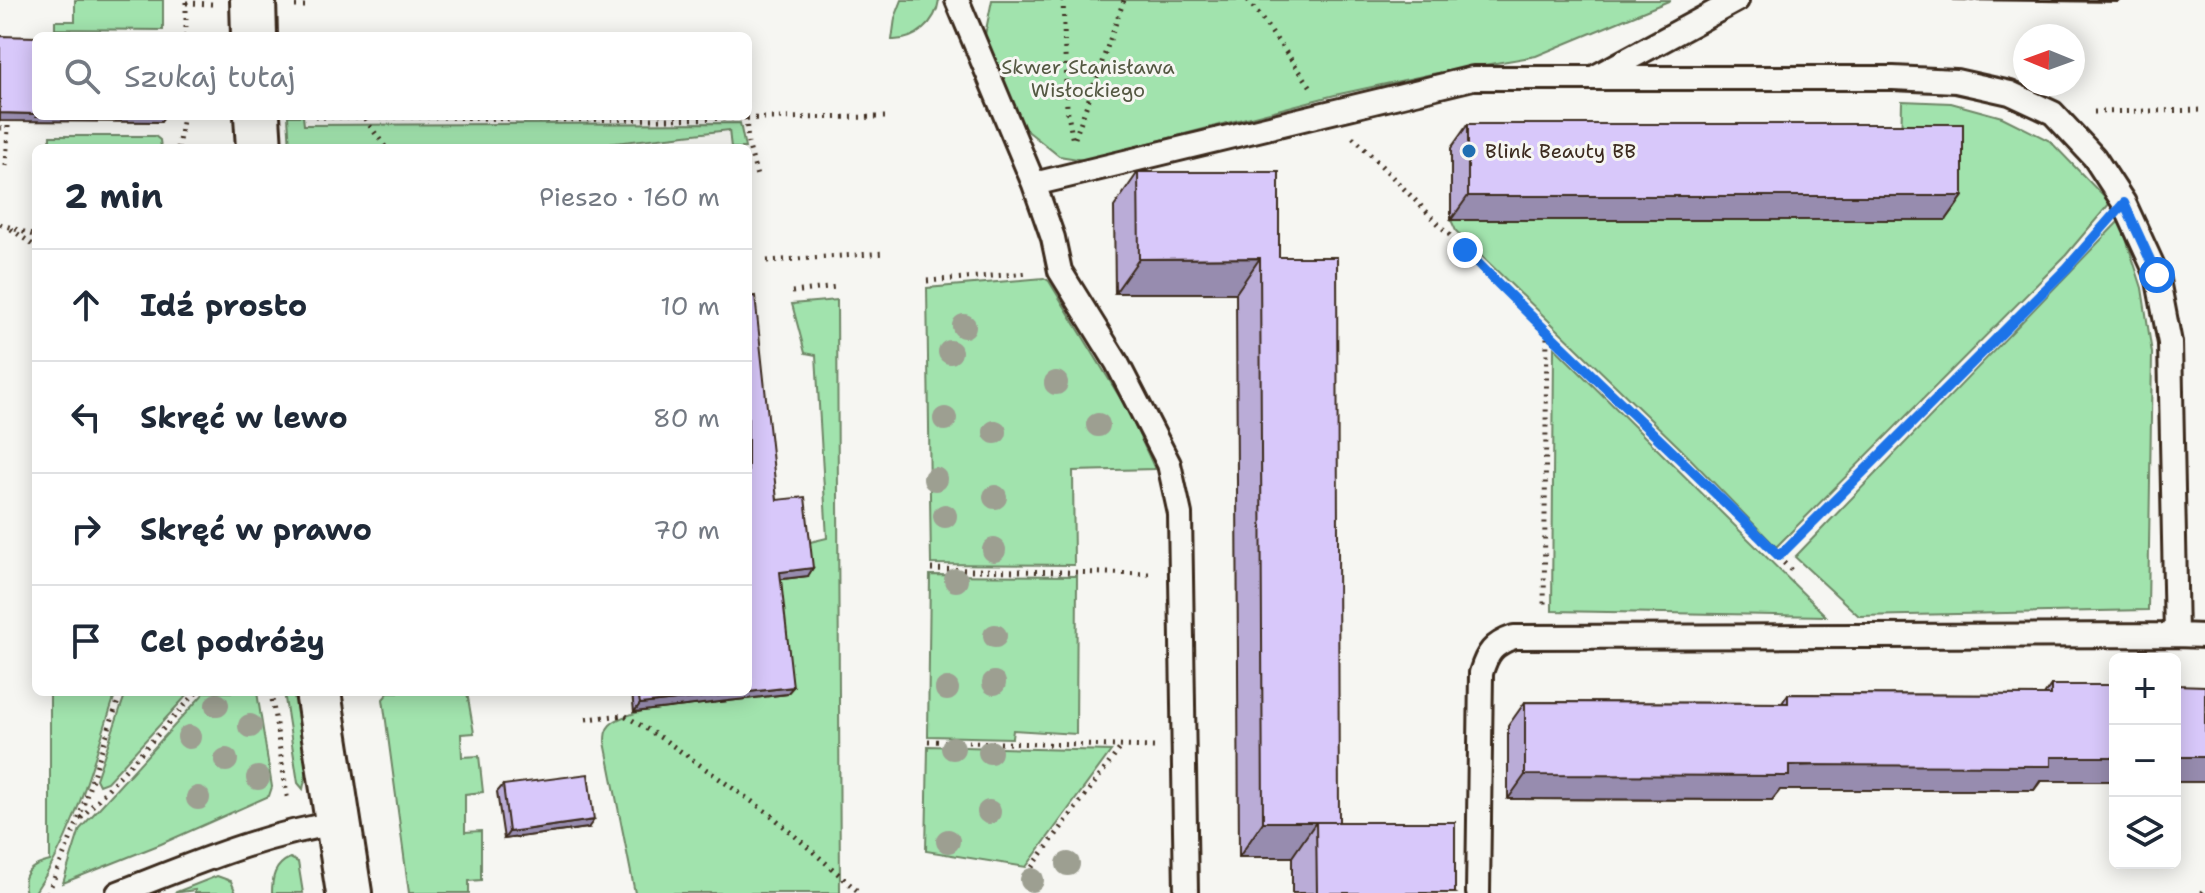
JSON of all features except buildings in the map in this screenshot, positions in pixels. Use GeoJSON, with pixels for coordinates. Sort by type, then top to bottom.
{"type":"FeatureCollection","features":[{"type":"Feature","properties":{"kind":"street"},"geometry":{"type":"LineString","coordinates":[[253,0],[254,32]]}},
{"type":"Feature","properties":{"kind":"street"},"geometry":{"type":"LineString","coordinates":[[257,120],[259,144]]}},
{"type":"Feature","properties":{"kind":"street"},"geometry":{"type":"LineString","coordinates":[[319,696],[349,893]]}},
{"type":"Feature","properties":{"kind":"lane"},"geometry":{"type":"LineString","coordinates":[[957,0],[1034,184],[1053,238],[1060,271],[1117,363],[1169,464],[1180,514],[1186,893]]}},
{"type":"Feature","properties":{"kind":"lane"},"geometry":{"type":"LineString","coordinates":[[1594,78],[1737,0]]}},
{"type":"Feature","properties":{"kind":"lane"},"geometry":{"type":"LineString","coordinates":[[1034,184],[1473,78],[1893,78],[1956,81],[2010,93],[2053,113],[2094,157],[2124,203],[2157,275],[2170,343],[2176,635]]}},
{"type":"Feature","properties":{"kind":"lane"},"geometry":{"type":"LineString","coordinates":[[1478,893],[1481,673],[1486,656],[1497,643],[1514,637],[2205,636]]}},
{"type":"Feature","properties":{"kind":"lane"},"geometry":{"type":"LineString","coordinates":[[118,893],[253,841],[301,828],[339,823]]}},
{"type":"Feature","properties":{"kind":"path"},"geometry":{"type":"LineString","coordinates":[[186,0],[186,32]]}},
{"type":"Feature","properties":{"kind":"path"},"geometry":{"type":"LineString","coordinates":[[1063,0],[1067,108],[1074,140]]}},
{"type":"Feature","properties":{"kind":"path"},"geometry":{"type":"LineString","coordinates":[[1034,184],[1064,165],[1124,0]]}},
{"type":"Feature","properties":{"kind":"path"},"geometry":{"type":"LineString","coordinates":[[1248,0],[1329,112],[1547,334],[1666,445],[1792,571]]}},
{"type":"Feature","properties":{"kind":"path"},"geometry":{"type":"LineString","coordinates":[[2053,113],[2205,110]]}},
{"type":"Feature","properties":{"kind":"path"},"geometry":{"type":"LineString","coordinates":[[6,166],[8,112]]}},
{"type":"Feature","properties":{"kind":"path"},"geometry":{"type":"LineString","coordinates":[[752,118],[885,117]]}},
{"type":"Feature","properties":{"kind":"path"},"geometry":{"type":"LineString","coordinates":[[179,144],[182,120]]}},
{"type":"Feature","properties":{"kind":"path"},"geometry":{"type":"LineString","coordinates":[[365,120],[383,144]]}},
{"type":"Feature","properties":{"kind":"path"},"geometry":{"type":"LineString","coordinates":[[746,120],[748,144]]}},
{"type":"Feature","properties":{"kind":"path"},"geometry":{"type":"LineString","coordinates":[[0,128],[8,128]]}},
{"type":"Feature","properties":{"kind":"path"},"geometry":{"type":"LineString","coordinates":[[752,158],[757,176]]}},
{"type":"Feature","properties":{"kind":"path"},"geometry":{"type":"LineString","coordinates":[[1779,556],[2067,268],[2124,203]]}},
{"type":"Feature","properties":{"kind":"path"},"geometry":{"type":"LineString","coordinates":[[3,225],[32,235]]}},
{"type":"Feature","properties":{"kind":"path"},"geometry":{"type":"LineString","coordinates":[[3,225],[32,244]]}},
{"type":"Feature","properties":{"kind":"path"},"geometry":{"type":"LineString","coordinates":[[767,261],[886,253]]}},
{"type":"Feature","properties":{"kind":"path"},"geometry":{"type":"LineString","coordinates":[[927,281],[1041,273]]}},
{"type":"Feature","properties":{"kind":"path"},"geometry":{"type":"LineString","coordinates":[[792,292],[837,287]]}},
{"type":"Feature","properties":{"kind":"path"},"geometry":{"type":"LineString","coordinates":[[1544,618],[1547,334]]}},
{"type":"Feature","properties":{"kind":"path"},"geometry":{"type":"LineString","coordinates":[[931,569],[1182,575]]}},
{"type":"Feature","properties":{"kind":"path"},"geometry":{"type":"LineString","coordinates":[[48,893],[78,821],[120,696]]}},
{"type":"Feature","properties":{"kind":"path"},"geometry":{"type":"LineString","coordinates":[[78,821],[193,696]]}},
{"type":"Feature","properties":{"kind":"path"},"geometry":{"type":"LineString","coordinates":[[586,719],[624,715],[666,741],[771,815],[860,893]]}},
{"type":"Feature","properties":{"kind":"path"},"geometry":{"type":"LineString","coordinates":[[928,741],[1157,747]]}},
{"type":"Feature","properties":{"kind":"path"},"geometry":{"type":"LineString","coordinates":[[1032,867],[1123,746]]}},
{"type":"Feature","properties":{"kind":"green space"},"geometry":{"type":"Polygon","coordinates":[[[75,0],[163,0],[163,30],[55,29],[55,21],[75,21],[75,0]]]}},
{"type":"Feature","properties":{"kind":"green space"},"geometry":{"type":"Polygon","coordinates":[[[902,0],[939,0],[934,16],[923,29],[909,37],[892,40],[895,18],[902,0]]]}},
{"type":"Feature","properties":{"kind":"green space","name":"Skwer Stanisława Wisłockiego"},"geometry":{"type":"Polygon","coordinates":[[[992,0],[1671,0],[1536,56],[1335,95],[1084,160],[1059,156],[1020,125],[985,35],[992,0]]]}},
{"type":"Feature","properties":{"kind":"green space"},"geometry":{"type":"Polygon","coordinates":[[[1902,101],[1951,103],[2002,117],[2050,141],[2110,203],[2066,255],[1776,547],[1681,449],[1456,231],[1451,220],[1946,220],[1901,148],[1902,101]]]}},
{"type":"Feature","properties":{"kind":"green space"},"geometry":{"type":"Polygon","coordinates":[[[288,120],[303,120],[304,125],[740,123],[744,144],[731,144],[729,130],[606,144],[290,144],[288,120]]]}},
{"type":"Feature","properties":{"kind":"green space"},"geometry":{"type":"Polygon","coordinates":[[[50,136],[155,136],[160,144],[50,144],[50,136]]]}},
{"type":"Feature","properties":{"kind":"green space"},"geometry":{"type":"Polygon","coordinates":[[[2120,220],[2142,288],[2152,353],[2148,610],[1859,616],[1795,557],[2120,220]]]}},
{"type":"Feature","properties":{"kind":"green space"},"geometry":{"type":"Polygon","coordinates":[[[1044,278],[1049,281],[1127,409],[1155,469],[1073,471],[1074,565],[931,564],[927,288],[1044,278]]]}},
{"type":"Feature","properties":{"kind":"green space"},"geometry":{"type":"Polygon","coordinates":[[[837,300],[840,893],[635,893],[605,742],[608,727],[642,711],[787,694],[775,580],[806,543],[827,538],[816,355],[805,353],[792,304],[837,300]]]}},
{"type":"Feature","properties":{"kind":"green space"},"geometry":{"type":"Polygon","coordinates":[[[1554,347],[1826,616],[1552,611],[1554,347]]]}},
{"type":"Feature","properties":{"kind":"green space"},"geometry":{"type":"Polygon","coordinates":[[[930,575],[1077,576],[1076,734],[1013,730],[1012,738],[928,736],[930,575]]]}},
{"type":"Feature","properties":{"kind":"green space"},"geometry":{"type":"Polygon","coordinates":[[[50,696],[115,696],[73,821],[35,892],[26,893],[25,880],[29,871],[50,861],[50,696]]]}},
{"type":"Feature","properties":{"kind":"green space"},"geometry":{"type":"Polygon","coordinates":[[[125,696],[186,696],[107,782],[99,785],[96,779],[125,696]]]}},
{"type":"Feature","properties":{"kind":"green space"},"geometry":{"type":"Polygon","coordinates":[[[201,696],[258,696],[272,787],[269,796],[63,883],[80,829],[201,696]]]}},
{"type":"Feature","properties":{"kind":"green space"},"geometry":{"type":"Polygon","coordinates":[[[285,696],[298,696],[308,765],[303,789],[298,783],[285,696]]]}},
{"type":"Feature","properties":{"kind":"green space"},"geometry":{"type":"Polygon","coordinates":[[[386,696],[468,696],[474,733],[461,734],[462,757],[479,756],[483,792],[465,794],[465,832],[481,831],[481,880],[469,881],[469,893],[409,893],[383,699],[386,696]]]}},
{"type":"Feature","properties":{"kind":"green space"},"geometry":{"type":"Polygon","coordinates":[[[928,746],[1111,751],[1026,867],[926,851],[928,746]]]}},
{"type":"Feature","properties":{"kind":"green space"},"geometry":{"type":"Polygon","coordinates":[[[290,858],[298,862],[303,893],[272,893],[275,872],[280,864],[290,858]]]}},
{"type":"Feature","properties":{"kind":"green space"},"geometry":{"type":"Polygon","coordinates":[[[217,876],[231,881],[236,893],[195,893],[195,890],[174,893],[217,876]]]}},
{"type":"Feature","properties":{"kind":"place","name":"Blink Beauty BB"},"geometry":{"type":"Point","coordinates":[1469,151]}},
{"type":"Feature","properties":{"kind":"route"},"geometry":{"type":"LineString","coordinates":[[1465,250],[1547,334],[1779,556],[2067,268],[2124,203],[2157,275]]}}]}
